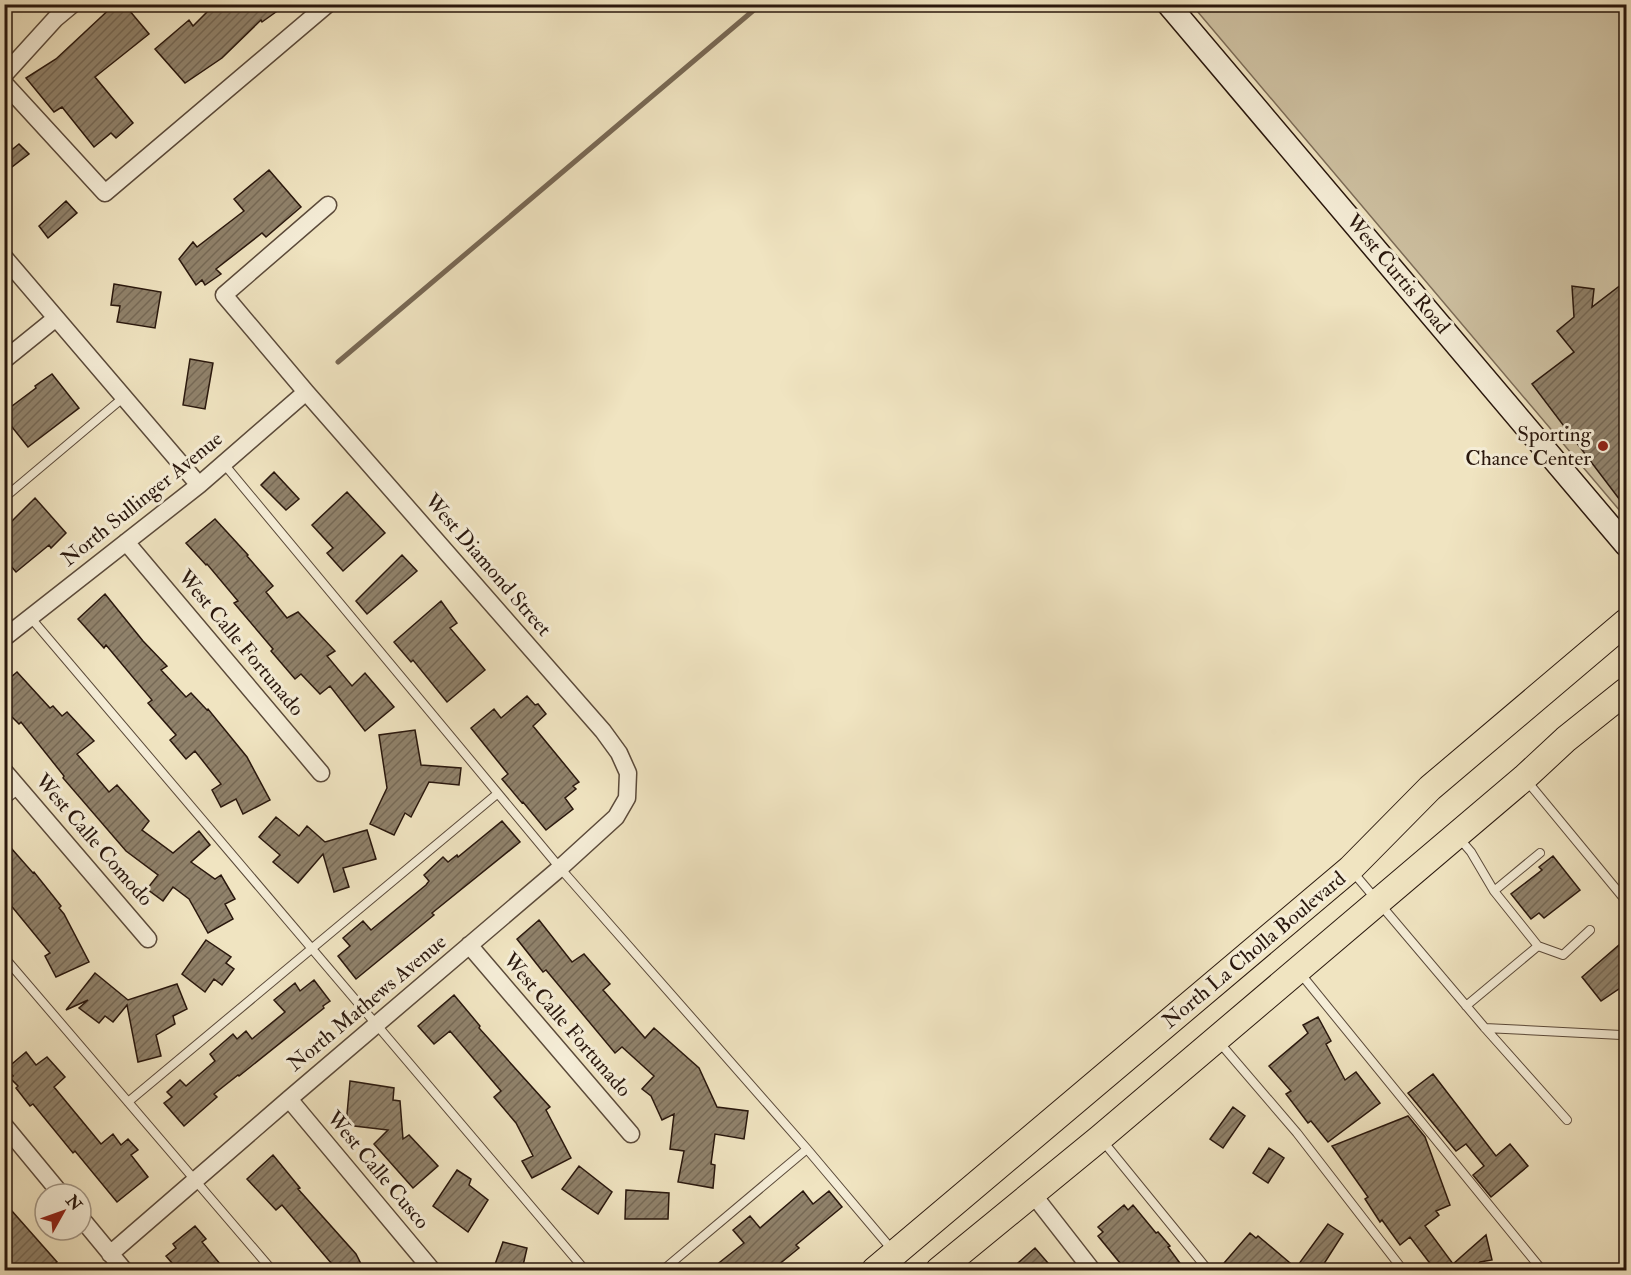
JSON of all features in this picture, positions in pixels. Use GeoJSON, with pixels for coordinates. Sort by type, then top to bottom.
{"type":"FeatureCollection","features":[{"type":"Feature","properties":{"kind":"main road","name":"North La Cholla Boulevard"},"geometry":{"type":"LineString","coordinates":[[875,1270],[1350,868],[1430,789],[1626,622]]}},
{"type":"Feature","properties":{"kind":"main road","name":"North La Cholla Boulevard"},"geometry":{"type":"LineString","coordinates":[[939,1270],[1298,971],[1524,778],[1566,739],[1626,691]]}},
{"type":"Feature","properties":{"kind":"street"},"geometry":{"type":"LineString","coordinates":[[4,75],[55,19],[73,4]]}},
{"type":"Feature","properties":{"kind":"street"},"geometry":{"type":"LineString","coordinates":[[4,83],[105,193],[328,4]]}},
{"type":"Feature","properties":{"kind":"street","name":"West Curtis Road"},"geometry":{"type":"LineString","coordinates":[[1168,4],[1626,545]]}},
{"type":"Feature","properties":{"kind":"street","name":"West Diamond Street"},"geometry":{"type":"LineString","coordinates":[[328,205],[224,295],[603,731],[619,753],[628,773]]}},
{"type":"Feature","properties":{"kind":"street"},"geometry":{"type":"LineString","coordinates":[[4,257],[199,485]]}},
{"type":"Feature","properties":{"kind":"street"},"geometry":{"type":"LineString","coordinates":[[4,360],[56,318]]}},
{"type":"Feature","properties":{"kind":"street","name":"North Sullinger Avenue"},"geometry":{"type":"LineString","coordinates":[[4,638],[199,485],[306,392]]}},
{"type":"Feature","properties":{"kind":"street","name":"West Calle Fortunado"},"geometry":{"type":"LineString","coordinates":[[126,542],[321,772]]}},
{"type":"Feature","properties":{"kind":"street","name":"West Calle Comodo"},"geometry":{"type":"LineString","coordinates":[[4,771],[148,939]]}},
{"type":"Feature","properties":{"kind":"street","name":"North Mathews Avenue"},"geometry":{"type":"LineString","coordinates":[[110,1254],[560,868],[616,817],[627,798],[628,773]]}},
{"type":"Feature","properties":{"kind":"street","name":"West Calle Fortunado"},"geometry":{"type":"LineString","coordinates":[[469,945],[631,1134]]}},
{"type":"Feature","properties":{"kind":"street","name":"West Calle Cusco"},"geometry":{"type":"LineString","coordinates":[[288,1099],[432,1270]]}},
{"type":"Feature","properties":{"kind":"street"},"geometry":{"type":"LineString","coordinates":[[4,1125],[51,1182]]}},
{"type":"Feature","properties":{"kind":"street"},"geometry":{"type":"LineString","coordinates":[[1032,1193],[1092,1270]]}},
{"type":"Feature","properties":{"kind":"street"},"geometry":{"type":"LineString","coordinates":[[93,1233],[124,1270]]}},
{"type":"Feature","properties":{"kind":"lane"},"geometry":{"type":"LineString","coordinates":[[4,498],[124,397]]}},
{"type":"Feature","properties":{"kind":"lane"},"geometry":{"type":"LineString","coordinates":[[224,464],[497,794],[895,1253]]}},
{"type":"Feature","properties":{"kind":"lane"},"geometry":{"type":"LineString","coordinates":[[30,617],[585,1270]]}},
{"type":"Feature","properties":{"kind":"lane"},"geometry":{"type":"LineString","coordinates":[[1524,778],[1626,901]]}},
{"type":"Feature","properties":{"kind":"lane"},"geometry":{"type":"LineString","coordinates":[[4,801],[20,788]]}},
{"type":"Feature","properties":{"kind":"lane"},"geometry":{"type":"LineString","coordinates":[[128,1102],[497,794]]}},
{"type":"Feature","properties":{"kind":"lane"},"geometry":{"type":"LineString","coordinates":[[1457,836],[1471,852],[1494,891],[1538,946],[1563,955],[1590,930]]}},
{"type":"Feature","properties":{"kind":"lane"},"geometry":{"type":"LineString","coordinates":[[1494,891],[1540,853]]}},
{"type":"Feature","properties":{"kind":"lane"},"geometry":{"type":"LineString","coordinates":[[1350,868],[1466,1006],[1567,1120]]}},
{"type":"Feature","properties":{"kind":"lane"},"geometry":{"type":"LineString","coordinates":[[1466,1006],[1538,946]]}},
{"type":"Feature","properties":{"kind":"lane"},"geometry":{"type":"LineString","coordinates":[[4,957],[272,1270]]}},
{"type":"Feature","properties":{"kind":"lane"},"geometry":{"type":"LineString","coordinates":[[1298,971],[1542,1270]]}},
{"type":"Feature","properties":{"kind":"lane"},"geometry":{"type":"LineString","coordinates":[[1485,1028],[1621,1035]]}},
{"type":"Feature","properties":{"kind":"lane"},"geometry":{"type":"LineString","coordinates":[[1217,1039],[1297,1133],[1404,1270]]}},
{"type":"Feature","properties":{"kind":"lane"},"geometry":{"type":"LineString","coordinates":[[1100,1137],[1208,1270]]}},
{"type":"Feature","properties":{"kind":"lane"},"geometry":{"type":"LineString","coordinates":[[663,1270],[807,1149]]}},
{"type":"Feature","properties":{"kind":"shaded area"},"geometry":{"type":"Polygon","coordinates":[[[1192,5],[1626,5],[1626,518],[1192,5]]]}},
{"type":"Feature","properties":{"kind":"building"},"geometry":{"type":"Polygon","coordinates":[[[115,4],[124,4],[149,34],[95,77],[133,123],[116,138],[111,133],[94,147],[62,107],[54,112],[26,78],[56,59],[115,4]]]}},
{"type":"Feature","properties":{"kind":"building"},"geometry":{"type":"Polygon","coordinates":[[[215,4],[287,4],[262,22],[261,20],[222,58],[185,83],[155,49],[189,20],[193,26],[215,4]]]}},
{"type":"Feature","properties":{"kind":"building"},"geometry":{"type":"Polygon","coordinates":[[[19,144],[29,154],[4,173],[4,156],[19,144]]]}},
{"type":"Feature","properties":{"kind":"building"},"geometry":{"type":"Polygon","coordinates":[[[269,170],[301,207],[266,237],[262,233],[216,269],[221,274],[205,285],[202,280],[196,285],[179,259],[193,242],[197,247],[244,211],[234,199],[269,170]]]}},
{"type":"Feature","properties":{"kind":"building"},"geometry":{"type":"Polygon","coordinates":[[[66,201],[77,213],[48,238],[39,226],[66,201]]]}},
{"type":"Feature","properties":{"kind":"building","name":"Sporting Chance Center"},"geometry":{"type":"Polygon","coordinates":[[[1626,281],[1626,508],[1532,384],[1574,352],[1557,331],[1574,317],[1572,286],[1594,289],[1592,307],[1626,281]]]}},
{"type":"Feature","properties":{"kind":"building"},"geometry":{"type":"Polygon","coordinates":[[[114,284],[161,292],[155,328],[117,322],[120,306],[111,305],[114,284]]]}},
{"type":"Feature","properties":{"kind":"building"},"geometry":{"type":"Polygon","coordinates":[[[190,359],[213,363],[205,409],[183,405],[190,359]]]}},
{"type":"Feature","properties":{"kind":"building"},"geometry":{"type":"Polygon","coordinates":[[[52,374],[79,408],[28,447],[4,417],[4,412],[52,374]]]}},
{"type":"Feature","properties":{"kind":"building"},"geometry":{"type":"Polygon","coordinates":[[[274,472],[299,499],[286,510],[261,485],[274,472]]]}},
{"type":"Feature","properties":{"kind":"building"},"geometry":{"type":"Polygon","coordinates":[[[347,492],[385,533],[343,571],[327,553],[333,548],[312,525],[347,492]]]}},
{"type":"Feature","properties":{"kind":"building"},"geometry":{"type":"Polygon","coordinates":[[[35,498],[66,533],[51,548],[49,545],[16,572],[4,558],[4,529],[35,498]]]}},
{"type":"Feature","properties":{"kind":"building"},"geometry":{"type":"Polygon","coordinates":[[[215,519],[273,586],[266,592],[287,618],[298,612],[335,651],[327,656],[352,686],[365,673],[394,707],[365,731],[330,686],[320,694],[301,674],[295,679],[234,603],[238,601],[186,543],[215,519]]]}},
{"type":"Feature","properties":{"kind":"building"},"geometry":{"type":"Polygon","coordinates":[[[402,555],[417,571],[367,614],[356,601],[402,555]]]}},
{"type":"Feature","properties":{"kind":"building"},"geometry":{"type":"Polygon","coordinates":[[[105,594],[143,641],[167,666],[161,670],[186,697],[191,693],[208,709],[247,757],[270,800],[243,814],[236,799],[221,807],[212,790],[221,784],[195,751],[186,759],[170,740],[176,735],[148,703],[152,700],[106,645],[104,648],[78,619],[105,594]]]}},
{"type":"Feature","properties":{"kind":"building"},"geometry":{"type":"Polygon","coordinates":[[[441,601],[457,623],[450,628],[485,670],[447,702],[413,660],[411,662],[394,642],[441,601]]]}},
{"type":"Feature","properties":{"kind":"building"},"geometry":{"type":"Polygon","coordinates":[[[17,672],[50,708],[53,706],[62,716],[67,712],[94,741],[77,754],[109,792],[117,785],[149,821],[142,830],[173,853],[199,831],[210,845],[191,862],[215,879],[221,875],[235,899],[225,904],[233,919],[208,933],[189,899],[173,887],[163,901],[147,889],[158,875],[126,851],[63,778],[64,776],[21,722],[19,724],[4,709],[4,683],[17,672]]]}},
{"type":"Feature","properties":{"kind":"building"},"geometry":{"type":"Polygon","coordinates":[[[527,696],[546,714],[533,726],[579,782],[573,786],[576,789],[565,798],[573,809],[546,830],[502,779],[508,774],[471,728],[494,709],[501,718],[527,696]]]}},
{"type":"Feature","properties":{"kind":"building"},"geometry":{"type":"Polygon","coordinates":[[[415,730],[421,765],[461,768],[459,785],[429,782],[411,817],[405,813],[394,835],[370,824],[387,788],[379,735],[415,730]]]}},
{"type":"Feature","properties":{"kind":"building"},"geometry":{"type":"Polygon","coordinates":[[[276,817],[299,836],[307,826],[325,842],[367,830],[376,859],[343,868],[349,887],[334,892],[323,854],[298,883],[273,862],[280,855],[259,837],[276,817]]]}},
{"type":"Feature","properties":{"kind":"building"},"geometry":{"type":"Polygon","coordinates":[[[502,821],[520,842],[432,913],[434,915],[356,979],[338,956],[350,946],[343,938],[363,921],[371,930],[426,885],[429,881],[424,875],[443,857],[448,862],[457,855],[458,857],[502,821]]]}},
{"type":"Feature","properties":{"kind":"building"},"geometry":{"type":"Polygon","coordinates":[[[4,840],[61,906],[59,908],[89,962],[56,977],[45,956],[50,953],[4,897],[4,840]]]}},
{"type":"Feature","properties":{"kind":"building"},"geometry":{"type":"Polygon","coordinates":[[[1553,856],[1580,890],[1544,918],[1539,913],[1531,919],[1511,894],[1542,870],[1539,867],[1553,856]]]}},
{"type":"Feature","properties":{"kind":"building"},"geometry":{"type":"Polygon","coordinates":[[[539,920],[572,962],[584,954],[610,984],[603,990],[645,1038],[654,1028],[699,1068],[717,1107],[748,1111],[744,1139],[715,1134],[711,1164],[715,1165],[713,1188],[678,1182],[684,1151],[670,1149],[674,1114],[662,1120],[651,1096],[642,1089],[654,1076],[622,1047],[615,1053],[517,939],[539,920]]]}},
{"type":"Feature","properties":{"kind":"building"},"geometry":{"type":"Polygon","coordinates":[[[1626,939],[1626,984],[1601,1001],[1582,977],[1626,939]]]}},
{"type":"Feature","properties":{"kind":"building"},"geometry":{"type":"Polygon","coordinates":[[[206,940],[231,957],[226,963],[234,969],[222,985],[214,979],[205,992],[182,974],[206,940]]]}},
{"type":"Feature","properties":{"kind":"building"},"geometry":{"type":"Polygon","coordinates":[[[95,973],[128,1000],[177,984],[187,1009],[173,1016],[175,1024],[156,1035],[161,1056],[138,1062],[127,1005],[113,1022],[105,1016],[99,1023],[79,1008],[88,1000],[66,1010],[95,973]]]}},
{"type":"Feature","properties":{"kind":"building"},"geometry":{"type":"Polygon","coordinates":[[[314,980],[330,1001],[323,1006],[324,1008],[214,1094],[217,1097],[184,1126],[164,1103],[172,1097],[167,1092],[180,1080],[186,1086],[215,1061],[210,1054],[233,1034],[237,1039],[246,1031],[252,1039],[285,1012],[274,1000],[295,983],[300,991],[314,980]]]}},
{"type":"Feature","properties":{"kind":"building"},"geometry":{"type":"Polygon","coordinates":[[[454,995],[480,1026],[479,1028],[550,1107],[546,1110],[571,1158],[532,1178],[522,1161],[533,1156],[516,1123],[494,1097],[501,1091],[450,1031],[434,1044],[418,1026],[454,995]]]}},
{"type":"Feature","properties":{"kind":"building"},"geometry":{"type":"Polygon","coordinates":[[[1318,1017],[1331,1041],[1326,1044],[1345,1080],[1356,1072],[1380,1103],[1328,1142],[1311,1121],[1308,1123],[1286,1094],[1291,1091],[1269,1066],[1308,1033],[1303,1025],[1318,1017]]]}},
{"type":"Feature","properties":{"kind":"building"},"geometry":{"type":"Polygon","coordinates":[[[26,1052],[36,1065],[47,1057],[65,1077],[54,1087],[101,1144],[113,1134],[121,1145],[128,1139],[138,1150],[131,1155],[148,1177],[117,1202],[75,1151],[73,1153],[33,1104],[30,1106],[16,1088],[18,1086],[10,1078],[13,1076],[6,1069],[26,1052]]]}},
{"type":"Feature","properties":{"kind":"building"},"geometry":{"type":"Polygon","coordinates":[[[1433,1074],[1496,1156],[1510,1144],[1528,1166],[1491,1197],[1473,1175],[1484,1166],[1466,1144],[1456,1151],[1408,1093],[1433,1074]]]}},
{"type":"Feature","properties":{"kind":"building"},"geometry":{"type":"Polygon","coordinates":[[[350,1081],[394,1088],[393,1100],[400,1101],[403,1139],[409,1135],[438,1166],[413,1188],[374,1144],[388,1130],[346,1125],[350,1081]]]}},
{"type":"Feature","properties":{"kind":"building"},"geometry":{"type":"Polygon","coordinates":[[[1233,1107],[1245,1116],[1223,1148],[1210,1139],[1233,1107]]]}},
{"type":"Feature","properties":{"kind":"building"},"geometry":{"type":"Polygon","coordinates":[[[1408,1116],[1425,1137],[1450,1205],[1436,1211],[1439,1215],[1425,1226],[1453,1264],[1486,1235],[1492,1260],[1480,1262],[1470,1270],[1435,1270],[1410,1237],[1400,1245],[1382,1220],[1380,1222],[1365,1199],[1368,1197],[1332,1146],[1408,1116]]]}},
{"type":"Feature","properties":{"kind":"building"},"geometry":{"type":"Polygon","coordinates":[[[1269,1148],[1284,1158],[1268,1183],[1253,1173],[1269,1148]]]}},
{"type":"Feature","properties":{"kind":"building"},"geometry":{"type":"Polygon","coordinates":[[[273,1155],[300,1188],[298,1189],[356,1254],[364,1270],[337,1270],[282,1205],[276,1210],[247,1179],[273,1155]]]}},
{"type":"Feature","properties":{"kind":"building"},"geometry":{"type":"Polygon","coordinates":[[[579,1166],[612,1192],[598,1214],[562,1189],[579,1166]]]}},
{"type":"Feature","properties":{"kind":"building"},"geometry":{"type":"Polygon","coordinates":[[[457,1170],[471,1179],[469,1185],[488,1200],[468,1232],[433,1206],[457,1170]]]}},
{"type":"Feature","properties":{"kind":"building"},"geometry":{"type":"Polygon","coordinates":[[[626,1190],[669,1193],[668,1219],[625,1219],[626,1190]]]}},
{"type":"Feature","properties":{"kind":"building"},"geometry":{"type":"Polygon","coordinates":[[[803,1191],[813,1204],[829,1191],[842,1207],[796,1245],[799,1248],[772,1270],[710,1270],[744,1243],[733,1230],[750,1216],[760,1228],[803,1191]]]}},
{"type":"Feature","properties":{"kind":"building"},"geometry":{"type":"Polygon","coordinates":[[[4,1202],[33,1235],[33,1242],[39,1242],[57,1262],[47,1270],[16,1270],[4,1257],[4,1202]]]}},
{"type":"Feature","properties":{"kind":"building"},"geometry":{"type":"Polygon","coordinates":[[[1124,1205],[1128,1210],[1133,1205],[1170,1246],[1168,1247],[1185,1270],[1111,1270],[1120,1263],[1098,1236],[1103,1232],[1098,1227],[1124,1205]]]}},
{"type":"Feature","properties":{"kind":"building"},"geometry":{"type":"Polygon","coordinates":[[[1328,1224],[1343,1234],[1320,1270],[1218,1270],[1250,1233],[1256,1238],[1258,1236],[1296,1268],[1328,1224]]]}},
{"type":"Feature","properties":{"kind":"building"},"geometry":{"type":"Polygon","coordinates":[[[195,1226],[206,1239],[202,1242],[225,1270],[178,1270],[166,1256],[176,1248],[173,1244],[195,1226]]]}},
{"type":"Feature","properties":{"kind":"building"},"geometry":{"type":"Polygon","coordinates":[[[503,1242],[527,1248],[522,1270],[493,1270],[503,1242]]]}},
{"type":"Feature","properties":{"kind":"building"},"geometry":{"type":"Polygon","coordinates":[[[1035,1248],[1054,1270],[1010,1270],[1035,1248]]]}},
{"type":"Feature","properties":{"kind":"waterway"},"geometry":{"type":"LineString","coordinates":[[338,362],[761,4]]}},
{"type":"Feature","properties":{"kind":"place","name":"Sporting Chance Center"},"geometry":{"type":"Point","coordinates":[1603,446]}}]}
